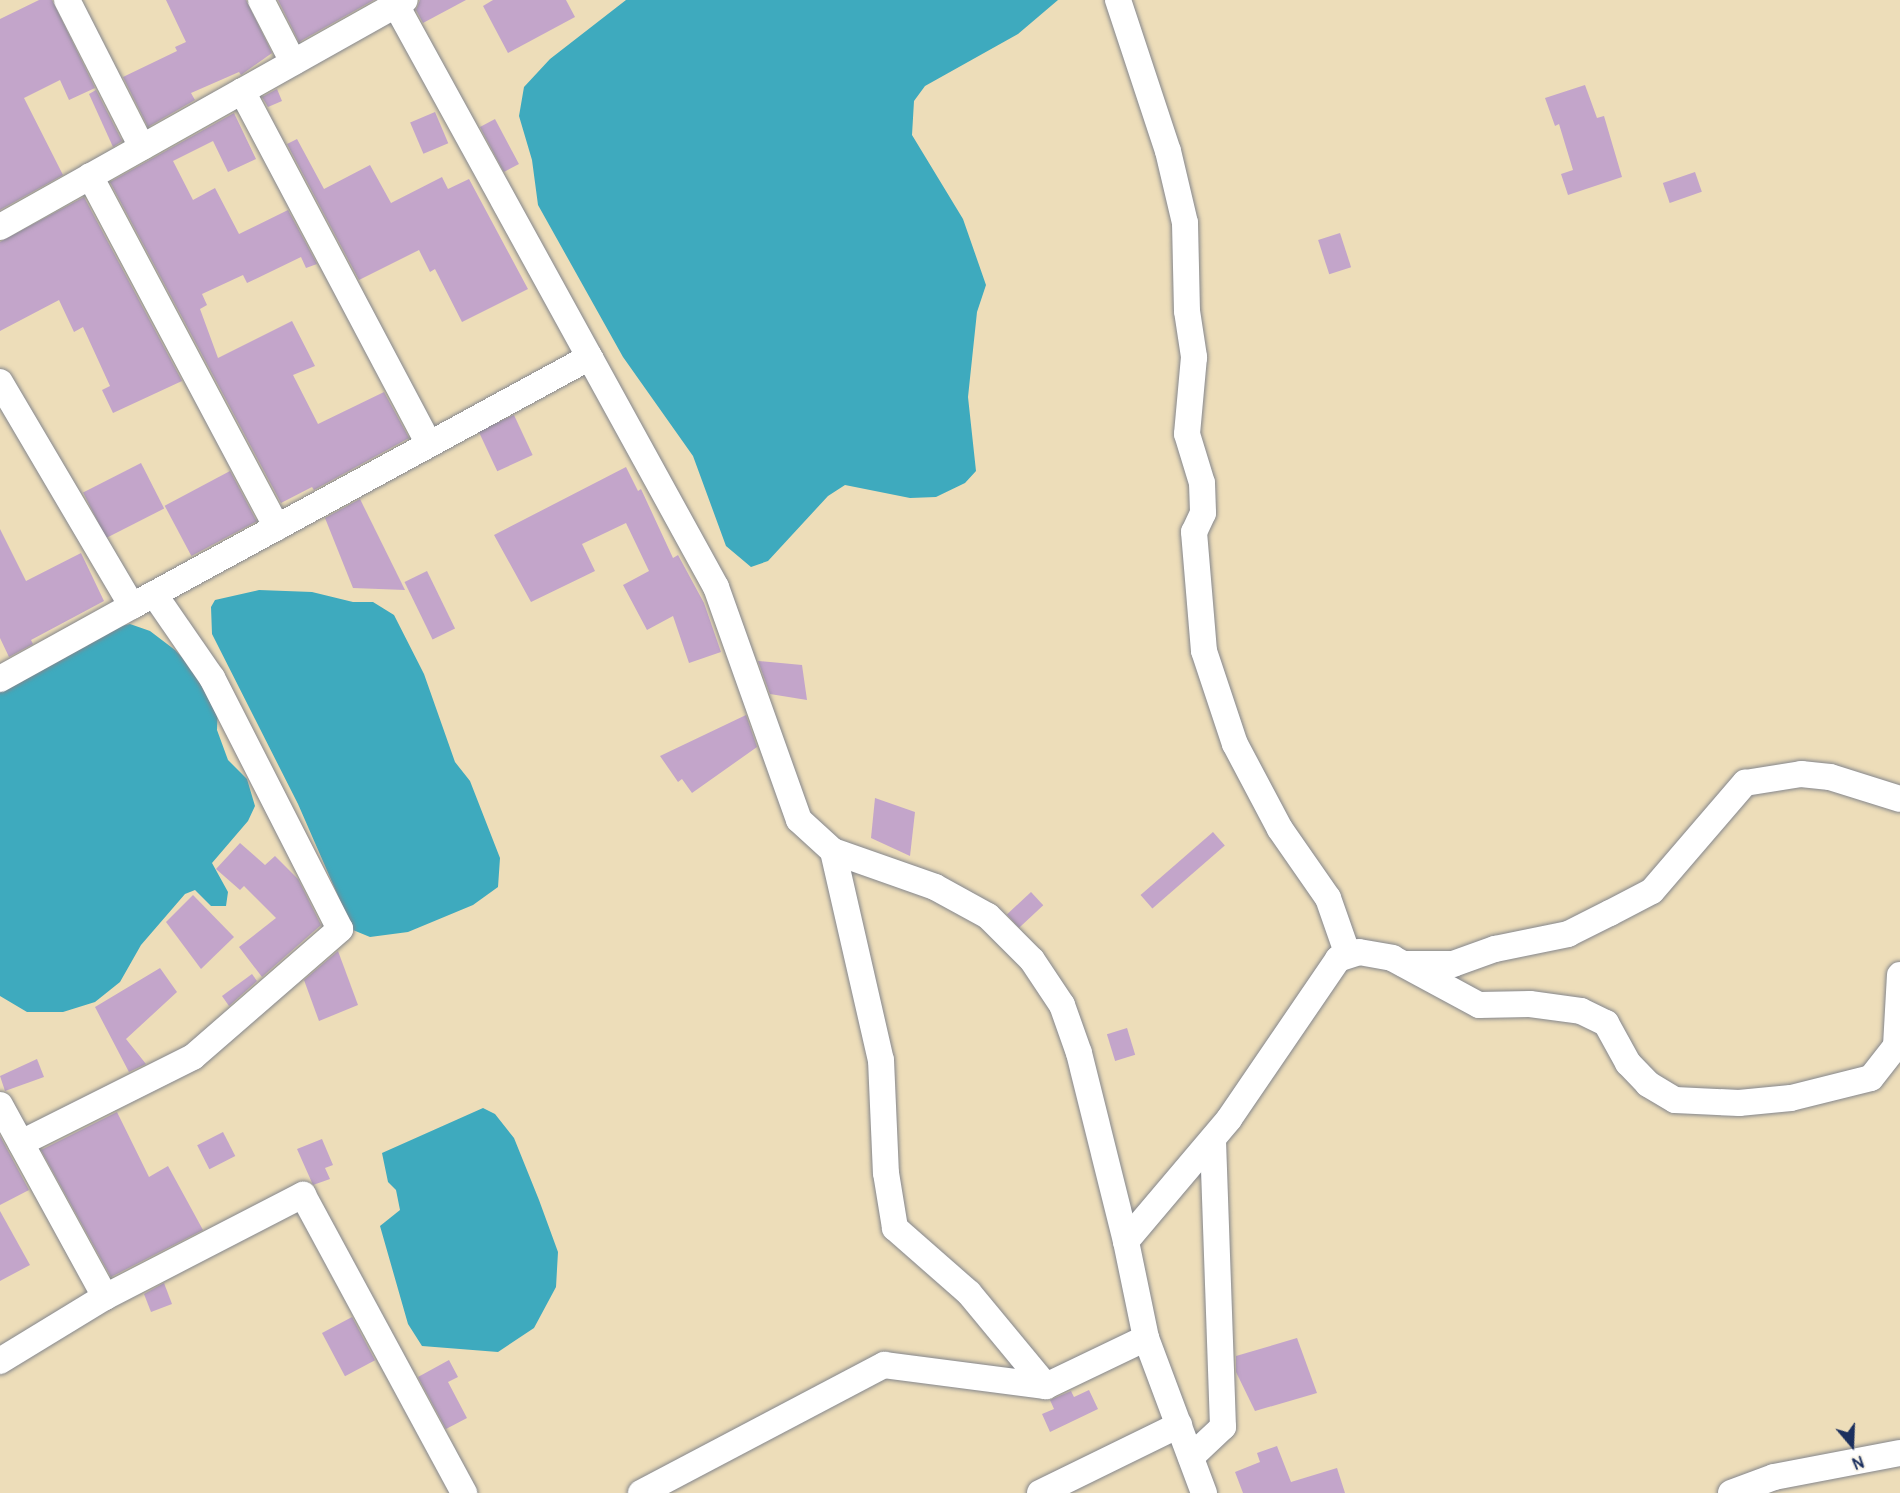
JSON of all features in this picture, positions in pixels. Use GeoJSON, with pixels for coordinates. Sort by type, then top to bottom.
{"type":"FeatureCollection","features":[{"type":"Feature","properties":{"kind":"street"},"geometry":{"type":"LineString","coordinates":[[67,0],[142,147]]}},
{"type":"Feature","properties":{"kind":"street"},"geometry":{"type":"LineString","coordinates":[[261,0],[293,62]]}},
{"type":"Feature","properties":{"kind":"street"},"geometry":{"type":"LineString","coordinates":[[1118,0],[1168,151],[1185,223],[1188,311],[1194,357],[1187,434],[1202,483],[1203,513],[1194,532],[1204,651],[1234,744],[1280,830],[1328,898],[1348,955]]}},
{"type":"Feature","properties":{"kind":"street"},"geometry":{"type":"LineString","coordinates":[[0,227],[400,2],[716,587],[799,820],[833,851],[935,887],[988,916],[1032,960],[1062,1005],[1072,1034],[1126,1241],[1146,1338],[1204,1493]]}},
{"type":"Feature","properties":{"kind":"street"},"geometry":{"type":"LineString","coordinates":[[242,91],[429,444]]}},
{"type":"Feature","properties":{"kind":"street"},"geometry":{"type":"LineString","coordinates":[[90,176],[277,527]]}},
{"type":"Feature","properties":{"kind":"street"},"geometry":{"type":"LineString","coordinates":[[0,678],[590,357]]}},
{"type":"Feature","properties":{"kind":"street"},"geometry":{"type":"LineString","coordinates":[[0,382],[132,606]]}},
{"type":"Feature","properties":{"kind":"street"},"geometry":{"type":"LineString","coordinates":[[21,1143],[193,1057],[340,929],[212,678],[154,594]]}},
{"type":"Feature","properties":{"kind":"street"},"geometry":{"type":"LineString","coordinates":[[1403,964],[1453,963],[1495,950],[1568,934],[1610,914],[1652,891],[1745,783],[1801,774],[1830,777],[1900,799]]}},
{"type":"Feature","properties":{"kind":"street"},"geometry":{"type":"LineString","coordinates":[[833,851],[881,1060],[886,1173],[895,1228],[969,1293],[1046,1386]]}},
{"type":"Feature","properties":{"kind":"street"},"geometry":{"type":"LineString","coordinates":[[1126,1241],[1213,1141],[1338,959],[1348,955],[1374,952],[1403,964],[1479,1005],[1530,1004],[1581,1011],[1606,1023],[1628,1063],[1648,1084],[1675,1100],[1739,1103],[1791,1098],[1871,1078],[1896,1046],[1900,975]]}},
{"type":"Feature","properties":{"kind":"street"},"geometry":{"type":"LineString","coordinates":[[0,1105],[105,1297]]}},
{"type":"Feature","properties":{"kind":"street"},"geometry":{"type":"LineString","coordinates":[[1191,1457],[1223,1427],[1213,1141]]}},
{"type":"Feature","properties":{"kind":"street"},"geometry":{"type":"LineString","coordinates":[[0,1361],[105,1297],[303,1195],[464,1493]]}},
{"type":"Feature","properties":{"kind":"street"},"geometry":{"type":"LineString","coordinates":[[641,1493],[884,1365],[1046,1386],[1146,1338]]}},
{"type":"Feature","properties":{"kind":"street"},"geometry":{"type":"LineString","coordinates":[[1041,1493],[1179,1425]]}},
{"type":"Feature","properties":{"kind":"street"},"geometry":{"type":"LineString","coordinates":[[1731,1493],[1774,1476],[1900,1452]]}},
{"type":"Feature","properties":{"kind":"water"},"geometry":{"type":"Polygon","coordinates":[[[626,0],[1058,0],[1018,34],[925,86],[914,101],[912,135],[963,219],[986,285],[977,312],[968,397],[976,471],[965,483],[936,497],[910,498],[845,485],[828,496],[768,561],[751,567],[726,546],[693,456],[623,357],[538,205],[532,160],[519,116],[524,87],[550,59],[626,0]]]}},
{"type":"Feature","properties":{"kind":"water"},"geometry":{"type":"Polygon","coordinates":[[[259,590],[312,592],[353,602],[373,602],[394,615],[424,674],[455,762],[470,781],[500,858],[498,887],[473,905],[408,932],[370,937],[353,930],[298,804],[212,634],[211,607],[215,600],[259,590]]]}},
{"type":"Feature","properties":{"kind":"water"},"geometry":{"type":"Polygon","coordinates":[[[130,624],[150,631],[175,650],[205,681],[218,705],[217,730],[228,760],[247,779],[255,806],[248,821],[212,863],[228,892],[226,906],[211,906],[195,890],[185,894],[141,945],[120,982],[95,1002],[63,1012],[27,1012],[0,996],[0,686],[117,627],[130,624]]]}},
{"type":"Feature","properties":{"kind":"water"},"geometry":{"type":"Polygon","coordinates":[[[483,1108],[495,1114],[514,1138],[558,1252],[556,1287],[534,1328],[498,1352],[422,1346],[408,1324],[380,1226],[400,1210],[396,1190],[388,1182],[382,1153],[483,1108]]]}},
{"type":"Feature","properties":{"kind":"building"},"geometry":{"type":"Polygon","coordinates":[[[39,0],[52,0],[95,88],[69,100],[60,80],[24,98],[63,175],[0,210],[0,19],[39,0]]]}},
{"type":"Feature","properties":{"kind":"building"},"geometry":{"type":"Polygon","coordinates":[[[166,0],[246,0],[272,53],[241,75],[239,72],[191,93],[195,100],[148,127],[123,77],[177,51],[175,47],[186,42],[166,0]]]}},
{"type":"Feature","properties":{"kind":"building"},"geometry":{"type":"Polygon","coordinates":[[[278,0],[374,0],[299,42],[278,0]]]}},
{"type":"Feature","properties":{"kind":"building"},"geometry":{"type":"Polygon","coordinates":[[[420,0],[466,0],[423,23],[416,10],[420,0]]]}},
{"type":"Feature","properties":{"kind":"building"},"geometry":{"type":"Polygon","coordinates":[[[493,0],[566,0],[575,17],[508,53],[483,6],[493,0]]]}},
{"type":"Feature","properties":{"kind":"building"},"geometry":{"type":"Polygon","coordinates":[[[1585,85],[1597,118],[1604,116],[1622,177],[1568,195],[1561,174],[1573,170],[1559,124],[1555,126],[1545,98],[1585,85]]]}},
{"type":"Feature","properties":{"kind":"building"},"geometry":{"type":"Polygon","coordinates":[[[277,89],[282,101],[268,107],[262,97],[277,89]]]}},
{"type":"Feature","properties":{"kind":"building"},"geometry":{"type":"Polygon","coordinates":[[[96,90],[122,141],[113,147],[89,94],[96,90]]]}},
{"type":"Feature","properties":{"kind":"building"},"geometry":{"type":"Polygon","coordinates":[[[435,112],[448,143],[423,154],[410,123],[435,112]]]}},
{"type":"Feature","properties":{"kind":"building"},"geometry":{"type":"Polygon","coordinates":[[[234,113],[256,159],[228,172],[213,141],[173,161],[193,200],[215,188],[239,234],[288,210],[317,264],[306,268],[301,257],[247,283],[243,275],[202,294],[207,305],[200,309],[218,358],[292,321],[315,366],[293,375],[318,424],[384,392],[409,438],[314,490],[312,487],[281,503],[110,182],[234,113]]]}},
{"type":"Feature","properties":{"kind":"building"},"geometry":{"type":"Polygon","coordinates":[[[495,119],[519,164],[504,172],[480,127],[495,119]]]}},
{"type":"Feature","properties":{"kind":"building"},"geometry":{"type":"Polygon","coordinates":[[[297,139],[324,189],[370,165],[391,203],[442,177],[448,189],[469,179],[528,289],[462,322],[435,269],[430,272],[419,250],[359,280],[287,144],[297,139]]]}},
{"type":"Feature","properties":{"kind":"building"},"geometry":{"type":"Polygon","coordinates":[[[1695,172],[1702,192],[1670,203],[1663,183],[1695,172]]]}},
{"type":"Feature","properties":{"kind":"building"},"geometry":{"type":"Polygon","coordinates":[[[84,197],[182,381],[113,413],[102,390],[110,386],[83,327],[74,332],[59,300],[0,331],[0,242],[84,197]]]}},
{"type":"Feature","properties":{"kind":"building"},"geometry":{"type":"Polygon","coordinates":[[[1340,233],[1351,267],[1329,274],[1318,240],[1340,233]]]}},
{"type":"Feature","properties":{"kind":"building"},"geometry":{"type":"Polygon","coordinates":[[[514,415],[533,455],[497,471],[479,431],[514,415]]]}},
{"type":"Feature","properties":{"kind":"building"},"geometry":{"type":"Polygon","coordinates":[[[141,463],[164,508],[106,538],[83,493],[141,463]]]}},
{"type":"Feature","properties":{"kind":"building"},"geometry":{"type":"Polygon","coordinates":[[[626,467],[638,491],[641,489],[673,558],[678,555],[704,603],[721,652],[689,663],[673,616],[647,630],[623,585],[649,571],[626,523],[582,544],[595,571],[531,602],[494,535],[626,467]]]}},
{"type":"Feature","properties":{"kind":"building"},"geometry":{"type":"Polygon","coordinates":[[[230,471],[257,521],[191,556],[165,506],[230,471]]]}},
{"type":"Feature","properties":{"kind":"building"},"geometry":{"type":"Polygon","coordinates":[[[360,499],[405,590],[353,588],[325,518],[360,499]]]}},
{"type":"Feature","properties":{"kind":"building"},"geometry":{"type":"Polygon","coordinates":[[[0,529],[26,581],[81,553],[104,601],[31,640],[33,644],[9,657],[0,638],[0,529]]]}},
{"type":"Feature","properties":{"kind":"building"},"geometry":{"type":"Polygon","coordinates":[[[427,571],[455,629],[433,639],[405,582],[427,571]]]}},
{"type":"Feature","properties":{"kind":"building"},"geometry":{"type":"Polygon","coordinates":[[[758,661],[802,665],[807,700],[770,694],[758,661]]]}},
{"type":"Feature","properties":{"kind":"building"},"geometry":{"type":"Polygon","coordinates":[[[746,715],[757,747],[692,793],[682,779],[678,782],[660,756],[746,715]]]}},
{"type":"Feature","properties":{"kind":"building"},"geometry":{"type":"Polygon","coordinates":[[[875,798],[915,812],[910,856],[871,838],[875,798]]]}},
{"type":"Feature","properties":{"kind":"building"},"geometry":{"type":"Polygon","coordinates":[[[1213,832],[1225,846],[1152,909],[1141,895],[1213,832]]]}},
{"type":"Feature","properties":{"kind":"building"},"geometry":{"type":"Polygon","coordinates":[[[240,843],[265,865],[275,856],[298,879],[321,925],[262,977],[239,947],[276,918],[244,886],[240,890],[216,869],[240,843]]]}},
{"type":"Feature","properties":{"kind":"building"},"geometry":{"type":"Polygon","coordinates":[[[1031,892],[1043,905],[1019,928],[1007,915],[1031,892]]]}},
{"type":"Feature","properties":{"kind":"building"},"geometry":{"type":"Polygon","coordinates":[[[193,895],[234,937],[201,969],[166,922],[193,895]]]}},
{"type":"Feature","properties":{"kind":"building"},"geometry":{"type":"Polygon","coordinates":[[[338,951],[358,1005],[319,1021],[304,980],[338,951]]]}},
{"type":"Feature","properties":{"kind":"building"},"geometry":{"type":"Polygon","coordinates":[[[160,968],[177,992],[126,1039],[146,1064],[129,1072],[95,1007],[160,968]]]}},
{"type":"Feature","properties":{"kind":"building"},"geometry":{"type":"Polygon","coordinates":[[[252,974],[257,981],[229,1006],[222,996],[252,974]]]}},
{"type":"Feature","properties":{"kind":"building"},"geometry":{"type":"Polygon","coordinates":[[[1127,1028],[1135,1055],[1115,1061],[1107,1034],[1127,1028]]]}},
{"type":"Feature","properties":{"kind":"building"},"geometry":{"type":"Polygon","coordinates":[[[37,1059],[44,1077],[5,1091],[0,1076],[37,1059]]]}},
{"type":"Feature","properties":{"kind":"building"},"geometry":{"type":"Polygon","coordinates":[[[117,1112],[149,1177],[168,1166],[203,1230],[111,1277],[41,1150],[117,1112]]]}},
{"type":"Feature","properties":{"kind":"building"},"geometry":{"type":"Polygon","coordinates":[[[223,1132],[235,1156],[209,1169],[197,1145],[223,1132]]]}},
{"type":"Feature","properties":{"kind":"building"},"geometry":{"type":"Polygon","coordinates":[[[0,1136],[29,1190],[0,1205],[0,1136]]]}},
{"type":"Feature","properties":{"kind":"building"},"geometry":{"type":"Polygon","coordinates":[[[322,1139],[333,1165],[325,1168],[330,1179],[313,1185],[297,1149],[322,1139]]]}},
{"type":"Feature","properties":{"kind":"building"},"geometry":{"type":"Polygon","coordinates":[[[0,1211],[30,1265],[0,1281],[0,1211]]]}},
{"type":"Feature","properties":{"kind":"building"},"geometry":{"type":"Polygon","coordinates":[[[164,1283],[172,1304],[151,1312],[144,1294],[164,1283]]]}},
{"type":"Feature","properties":{"kind":"building"},"geometry":{"type":"Polygon","coordinates":[[[352,1317],[375,1360],[345,1376],[322,1333],[352,1317]]]}},
{"type":"Feature","properties":{"kind":"building"},"geometry":{"type":"Polygon","coordinates":[[[1297,1338],[1317,1393],[1255,1411],[1236,1372],[1236,1356],[1297,1338]]]}},
{"type":"Feature","properties":{"kind":"building"},"geometry":{"type":"Polygon","coordinates":[[[449,1360],[458,1377],[448,1382],[467,1418],[446,1429],[418,1377],[449,1360]]]}},
{"type":"Feature","properties":{"kind":"building"},"geometry":{"type":"Polygon","coordinates":[[[1089,1390],[1098,1409],[1050,1432],[1042,1414],[1054,1409],[1050,1400],[1071,1391],[1074,1397],[1089,1390]]]}},
{"type":"Feature","properties":{"kind":"building"},"geometry":{"type":"Polygon","coordinates":[[[1277,1446],[1291,1482],[1337,1468],[1345,1493],[1243,1493],[1235,1472],[1260,1462],[1257,1453],[1277,1446]]]}}]}
